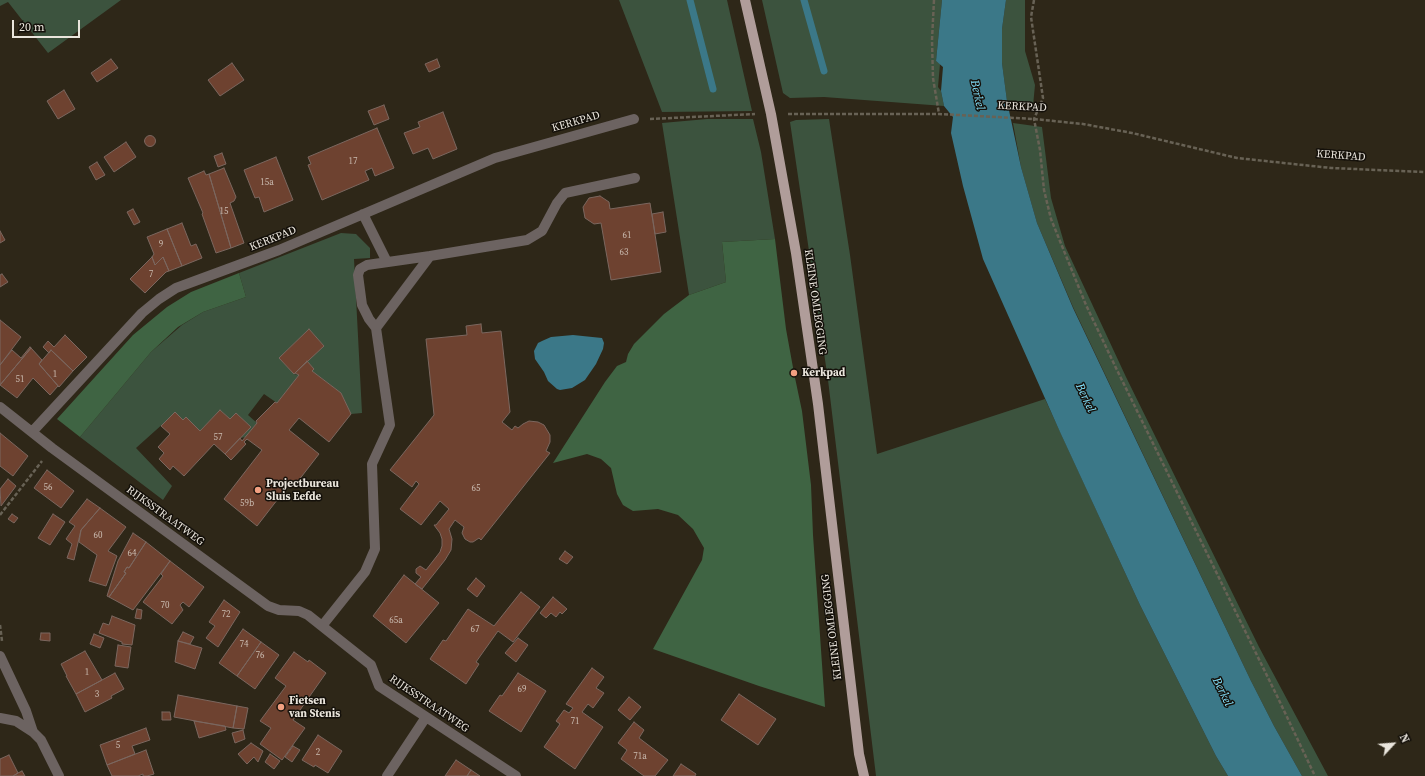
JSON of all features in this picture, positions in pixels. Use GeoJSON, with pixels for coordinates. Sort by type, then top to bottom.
{"type":"FeatureCollection","features":[{"type":"Feature","properties":{"kind":"main road","name":"KLEINE OMLEGGING"},"geometry":{"type":"LineString","coordinates":[[745,0],[771,114],[796,253],[818,404],[859,754]]}},
{"type":"Feature","properties":{"kind":"main road"},"geometry":{"type":"LineString","coordinates":[[859,754],[859,776]]}},
{"type":"Feature","properties":{"kind":"main road"},"geometry":{"type":"LineString","coordinates":[[859,754],[864,776]]}},
{"type":"Feature","properties":{"kind":"street","name":"KERKPAD"},"geometry":{"type":"LineString","coordinates":[[32,432],[142,312],[176,288],[279,250],[495,158],[634,119]]}},
{"type":"Feature","properties":{"kind":"street"},"geometry":{"type":"LineString","coordinates":[[322,626],[365,572],[375,549],[372,464],[390,425],[376,328],[369,319],[362,305],[358,275],[360,269],[363,266],[527,240],[542,231],[557,203],[565,193],[634,178]]}},
{"type":"Feature","properties":{"kind":"street"},"geometry":{"type":"LineString","coordinates":[[363,214],[387,262]]}},
{"type":"Feature","properties":{"kind":"street"},"geometry":{"type":"LineString","coordinates":[[376,328],[430,256]]}},
{"type":"Feature","properties":{"kind":"street","name":"RIJKSSTRAATWEG"},"geometry":{"type":"LineString","coordinates":[[0,407],[52,448],[268,606],[279,610],[298,611],[308,615],[371,665],[379,686],[516,776]]}},
{"type":"Feature","properties":{"kind":"street"},"geometry":{"type":"LineString","coordinates":[[0,656],[26,711],[33,732]]}},
{"type":"Feature","properties":{"kind":"street"},"geometry":{"type":"LineString","coordinates":[[387,776],[426,717]]}},
{"type":"Feature","properties":{"kind":"street"},"geometry":{"type":"LineString","coordinates":[[0,718],[16,720],[33,732],[41,740],[59,776]]}},
{"type":"Feature","properties":{"kind":"path"},"geometry":{"type":"LineString","coordinates":[[934,0],[932,40],[933,78],[939,114]]}},
{"type":"Feature","properties":{"kind":"path"},"geometry":{"type":"LineString","coordinates":[[1034,0],[1032,17],[1043,98],[1034,119],[1040,150],[1044,190],[1051,219],[1086,305],[1315,776]]}},
{"type":"Feature","properties":{"kind":"path","name":"KERKPAD"},"geometry":{"type":"LineString","coordinates":[[634,119],[771,114],[939,114],[1034,119],[1083,124],[1132,133],[1236,158],[1331,168],[1425,172]]}},
{"type":"Feature","properties":{"kind":"path"},"geometry":{"type":"LineString","coordinates":[[0,516],[52,448]]}},
{"type":"Feature","properties":{"kind":"green space"},"geometry":{"type":"Polygon","coordinates":[[[0,0],[121,0],[48,53],[8,2],[0,6],[0,0]]]}},
{"type":"Feature","properties":{"kind":"green space"},"geometry":{"type":"Polygon","coordinates":[[[619,0],[727,0],[752,111],[662,112],[619,0]]]}},
{"type":"Feature","properties":{"kind":"green space"},"geometry":{"type":"Polygon","coordinates":[[[762,0],[942,0],[936,61],[940,64],[938,87],[941,91],[944,106],[824,97],[790,98],[783,93],[762,0]]]}},
{"type":"Feature","properties":{"kind":"green space"},"geometry":{"type":"Polygon","coordinates":[[[1006,0],[1025,0],[1025,51],[1035,85],[1033,106],[1007,101],[1002,63],[1002,29],[1006,0]]]}},
{"type":"Feature","properties":{"kind":"green space"},"geometry":{"type":"Polygon","coordinates":[[[707,119],[753,119],[761,152],[775,239],[722,242],[726,282],[689,295],[662,123],[707,119]]]}},
{"type":"Feature","properties":{"kind":"green space"},"geometry":{"type":"Polygon","coordinates":[[[829,119],[850,255],[877,454],[1045,399],[1140,605],[1216,756],[1228,776],[876,776],[828,380],[790,122],[796,120],[829,119]]]}},
{"type":"Feature","properties":{"kind":"green space"},"geometry":{"type":"Polygon","coordinates":[[[1013,123],[1042,127],[1051,198],[1065,246],[1126,377],[1259,647],[1328,776],[1302,776],[1251,681],[1073,307],[1037,223],[1021,167],[1013,123]]]}},
{"type":"Feature","properties":{"kind":"green space"},"geometry":{"type":"Polygon","coordinates":[[[341,233],[356,234],[370,248],[370,258],[354,259],[362,413],[351,414],[341,393],[312,371],[314,369],[307,361],[324,346],[309,329],[279,358],[294,374],[299,375],[277,403],[264,394],[248,415],[257,423],[246,437],[240,438],[251,427],[236,413],[230,419],[220,410],[200,431],[186,417],[183,420],[175,413],[136,448],[172,486],[163,500],[80,437],[151,352],[182,325],[203,312],[246,297],[239,273],[341,233]]]}},
{"type":"Feature","properties":{"kind":"green space"},"geometry":{"type":"Polygon","coordinates":[[[775,239],[786,329],[802,411],[811,485],[825,707],[653,649],[702,560],[704,548],[693,529],[678,515],[658,509],[633,511],[623,505],[617,494],[611,468],[601,459],[587,454],[553,463],[605,382],[617,366],[626,362],[628,354],[634,344],[664,314],[689,295],[726,282],[722,242],[775,239]]]}},
{"type":"Feature","properties":{"kind":"green space"},"geometry":{"type":"Polygon","coordinates":[[[239,273],[246,297],[203,312],[178,327],[151,352],[80,437],[57,419],[133,335],[167,307],[191,292],[239,273]]]}},
{"type":"Feature","properties":{"kind":"water","name":"Berkel"},"geometry":{"type":"Polygon","coordinates":[[[942,0],[1006,0],[1002,29],[1002,63],[1007,101],[1021,167],[1037,223],[1073,308],[1251,681],[1302,776],[1228,776],[1216,756],[1140,605],[1060,432],[983,259],[963,186],[951,133],[953,117],[944,106],[941,91],[943,67],[936,61],[942,0]]]}},
{"type":"Feature","properties":{"kind":"water"},"geometry":{"type":"Polygon","coordinates":[[[573,335],[602,338],[604,343],[603,349],[596,364],[585,380],[572,388],[560,390],[548,381],[535,359],[534,351],[538,343],[551,337],[573,335]]]}},
{"type":"Feature","properties":{"kind":"building"},"geometry":{"type":"Polygon","coordinates":[[[111,59],[118,68],[97,82],[91,73],[111,59]]]}},
{"type":"Feature","properties":{"kind":"building"},"geometry":{"type":"Polygon","coordinates":[[[437,59],[440,67],[429,72],[425,64],[437,59]]]}},
{"type":"Feature","properties":{"kind":"building"},"geometry":{"type":"Polygon","coordinates":[[[232,63],[244,80],[220,96],[208,80],[232,63]]]}},
{"type":"Feature","properties":{"kind":"building"},"geometry":{"type":"Polygon","coordinates":[[[64,90],[75,109],[58,119],[47,101],[64,90]]]}},
{"type":"Feature","properties":{"kind":"building"},"geometry":{"type":"Polygon","coordinates":[[[384,105],[389,119],[374,125],[368,111],[384,105]]]}},
{"type":"Feature","properties":{"kind":"building"},"geometry":{"type":"Polygon","coordinates":[[[443,112],[457,149],[433,159],[428,148],[413,154],[404,133],[420,127],[418,122],[443,112]]]}},
{"type":"Feature","properties":{"kind":"building"},"geometry":{"type":"Polygon","coordinates":[[[377,128],[394,168],[375,176],[372,168],[365,171],[369,180],[322,200],[308,165],[311,164],[308,157],[377,128]]]}},
{"type":"Feature","properties":{"kind":"building"},"geometry":{"type":"Polygon","coordinates":[[[150,135],[154,137],[156,141],[154,145],[150,147],[146,145],[144,141],[146,137],[150,135]]]}},
{"type":"Feature","properties":{"kind":"building"},"geometry":{"type":"Polygon","coordinates":[[[126,142],[136,157],[114,172],[104,157],[126,142]]]}},
{"type":"Feature","properties":{"kind":"building"},"geometry":{"type":"Polygon","coordinates":[[[222,153],[226,164],[218,167],[214,156],[222,153]]]}},
{"type":"Feature","properties":{"kind":"building"},"geometry":{"type":"Polygon","coordinates":[[[276,157],[293,200],[264,212],[259,197],[255,198],[244,170],[276,157]]]}},
{"type":"Feature","properties":{"kind":"building"},"geometry":{"type":"Polygon","coordinates":[[[97,162],[105,175],[96,180],[89,167],[97,162]]]}},
{"type":"Feature","properties":{"kind":"building"},"geometry":{"type":"Polygon","coordinates":[[[224,168],[236,197],[234,201],[230,203],[244,243],[231,248],[209,174],[224,168]]]}},
{"type":"Feature","properties":{"kind":"building"},"geometry":{"type":"Polygon","coordinates":[[[204,171],[206,175],[209,174],[231,248],[216,253],[202,214],[203,213],[188,178],[204,171]]]}},
{"type":"Feature","properties":{"kind":"building"},"geometry":{"type":"Polygon","coordinates":[[[600,196],[609,202],[610,209],[650,203],[661,272],[611,280],[601,223],[594,224],[585,218],[583,207],[589,198],[600,196]]]}},
{"type":"Feature","properties":{"kind":"building"},"geometry":{"type":"Polygon","coordinates":[[[133,209],[140,222],[134,225],[127,212],[133,209]]]}},
{"type":"Feature","properties":{"kind":"building"},"geometry":{"type":"Polygon","coordinates":[[[663,212],[666,232],[655,234],[652,214],[663,212]]]}},
{"type":"Feature","properties":{"kind":"building"},"geometry":{"type":"Polygon","coordinates":[[[182,223],[191,246],[196,244],[202,258],[182,266],[167,229],[182,223]]]}},
{"type":"Feature","properties":{"kind":"building"},"geometry":{"type":"Polygon","coordinates":[[[167,229],[182,266],[169,271],[163,257],[155,265],[152,257],[154,254],[147,237],[167,229]]]}},
{"type":"Feature","properties":{"kind":"building"},"geometry":{"type":"Polygon","coordinates":[[[0,231],[5,240],[0,243],[0,231]]]}},
{"type":"Feature","properties":{"kind":"building"},"geometry":{"type":"Polygon","coordinates":[[[152,257],[155,265],[163,257],[169,271],[166,272],[145,293],[130,279],[152,257]]]}},
{"type":"Feature","properties":{"kind":"building"},"geometry":{"type":"Polygon","coordinates":[[[2,274],[8,282],[0,287],[0,275],[2,274]]]}},
{"type":"Feature","properties":{"kind":"building"},"geometry":{"type":"Polygon","coordinates":[[[0,320],[21,337],[0,365],[0,320]]]}},
{"type":"Feature","properties":{"kind":"building"},"geometry":{"type":"Polygon","coordinates":[[[481,324],[482,333],[501,331],[510,412],[502,422],[512,430],[515,426],[518,428],[529,421],[538,422],[544,425],[550,435],[550,442],[546,451],[550,453],[481,540],[479,538],[473,542],[470,542],[465,539],[462,533],[464,527],[455,520],[449,529],[452,539],[451,550],[422,589],[415,584],[421,577],[416,573],[416,569],[420,566],[426,570],[440,552],[442,539],[440,533],[434,525],[436,525],[449,509],[440,501],[421,525],[400,509],[419,484],[416,481],[412,487],[390,470],[434,415],[426,339],[467,335],[466,326],[481,324]]]}},
{"type":"Feature","properties":{"kind":"building"},"geometry":{"type":"Polygon","coordinates":[[[309,329],[324,346],[294,374],[279,358],[309,329]]]}},
{"type":"Feature","properties":{"kind":"building"},"geometry":{"type":"Polygon","coordinates":[[[65,335],[87,357],[73,371],[51,350],[49,353],[43,347],[48,341],[54,347],[65,335]]]}},
{"type":"Feature","properties":{"kind":"building"},"geometry":{"type":"Polygon","coordinates":[[[30,347],[31,348],[0,385],[0,365],[12,350],[21,358],[30,347]]]}},
{"type":"Feature","properties":{"kind":"building"},"geometry":{"type":"Polygon","coordinates":[[[31,348],[42,360],[39,364],[59,387],[58,386],[50,395],[33,378],[17,398],[0,385],[31,348]]]}},
{"type":"Feature","properties":{"kind":"building"},"geometry":{"type":"Polygon","coordinates":[[[51,350],[73,371],[59,387],[39,364],[51,350]]]}},
{"type":"Feature","properties":{"kind":"building"},"geometry":{"type":"Polygon","coordinates":[[[307,361],[314,369],[312,371],[341,393],[351,414],[329,442],[299,418],[289,430],[319,454],[295,485],[291,482],[257,526],[224,499],[262,450],[247,439],[244,442],[246,444],[231,460],[225,454],[240,438],[242,441],[257,423],[256,421],[275,402],[277,403],[299,375],[295,373],[307,361]]]}},
{"type":"Feature","properties":{"kind":"building"},"geometry":{"type":"Polygon","coordinates":[[[220,410],[230,419],[236,413],[251,427],[225,454],[214,444],[184,476],[173,466],[170,470],[159,459],[164,453],[158,447],[170,434],[161,426],[175,412],[183,420],[186,417],[200,431],[220,410]]]}},
{"type":"Feature","properties":{"kind":"building"},"geometry":{"type":"Polygon","coordinates":[[[0,433],[28,456],[13,476],[0,466],[0,433]]]}},
{"type":"Feature","properties":{"kind":"building"},"geometry":{"type":"Polygon","coordinates":[[[47,470],[74,491],[61,508],[34,488],[47,470]]]}},
{"type":"Feature","properties":{"kind":"building"},"geometry":{"type":"Polygon","coordinates":[[[8,479],[16,486],[1,506],[0,489],[8,479]]]}},
{"type":"Feature","properties":{"kind":"building"},"geometry":{"type":"Polygon","coordinates":[[[87,499],[100,508],[81,530],[74,560],[67,558],[72,544],[66,539],[75,526],[69,522],[87,499]]]}},
{"type":"Feature","properties":{"kind":"building"},"geometry":{"type":"Polygon","coordinates":[[[100,508],[126,527],[108,551],[117,556],[106,586],[89,581],[97,555],[79,542],[81,530],[100,508]]]}},
{"type":"Feature","properties":{"kind":"building"},"geometry":{"type":"Polygon","coordinates":[[[12,514],[18,518],[14,523],[8,519],[12,514]]]}},
{"type":"Feature","properties":{"kind":"building"},"geometry":{"type":"Polygon","coordinates":[[[53,514],[65,522],[50,545],[38,538],[53,514]]]}},
{"type":"Feature","properties":{"kind":"building"},"geometry":{"type":"Polygon","coordinates":[[[133,533],[146,542],[129,568],[127,567],[124,572],[126,573],[109,597],[107,596],[118,561],[133,533]]]}},
{"type":"Feature","properties":{"kind":"building"},"geometry":{"type":"Polygon","coordinates":[[[146,542],[170,561],[133,610],[109,597],[126,573],[124,572],[127,567],[129,568],[146,542]]]}},
{"type":"Feature","properties":{"kind":"building"},"geometry":{"type":"Polygon","coordinates":[[[565,551],[573,557],[567,564],[559,559],[565,551]]]}},
{"type":"Feature","properties":{"kind":"building"},"geometry":{"type":"Polygon","coordinates":[[[170,561],[204,587],[189,607],[183,602],[180,605],[183,610],[172,624],[143,602],[163,576],[161,574],[170,561]]]}},
{"type":"Feature","properties":{"kind":"building"},"geometry":{"type":"Polygon","coordinates":[[[404,575],[439,603],[406,643],[373,616],[404,575]]]}},
{"type":"Feature","properties":{"kind":"building"},"geometry":{"type":"Polygon","coordinates":[[[476,578],[485,586],[477,597],[467,589],[476,578]]]}},
{"type":"Feature","properties":{"kind":"building"},"geometry":{"type":"Polygon","coordinates":[[[521,592],[540,607],[513,642],[498,631],[476,662],[479,664],[466,684],[430,659],[443,640],[446,641],[468,609],[494,626],[521,592]]]}},
{"type":"Feature","properties":{"kind":"building"},"geometry":{"type":"Polygon","coordinates":[[[553,597],[567,609],[562,614],[560,612],[556,617],[551,613],[546,618],[540,613],[553,597]]]}},
{"type":"Feature","properties":{"kind":"building"},"geometry":{"type":"Polygon","coordinates":[[[224,600],[240,612],[218,647],[206,638],[215,626],[209,622],[224,600]]]}},
{"type":"Feature","properties":{"kind":"building"},"geometry":{"type":"Polygon","coordinates":[[[137,609],[142,610],[141,619],[135,618],[137,609]]]}},
{"type":"Feature","properties":{"kind":"building"},"geometry":{"type":"Polygon","coordinates":[[[112,616],[135,625],[132,645],[122,644],[122,642],[99,633],[103,623],[109,625],[112,616]]]}},
{"type":"Feature","properties":{"kind":"building"},"geometry":{"type":"Polygon","coordinates":[[[243,629],[261,642],[237,676],[219,663],[243,629]]]}},
{"type":"Feature","properties":{"kind":"building"},"geometry":{"type":"Polygon","coordinates":[[[183,632],[194,637],[190,644],[178,641],[183,632]]]}},
{"type":"Feature","properties":{"kind":"building"},"geometry":{"type":"Polygon","coordinates":[[[41,633],[50,633],[50,641],[40,640],[41,633]]]}},
{"type":"Feature","properties":{"kind":"building"},"geometry":{"type":"Polygon","coordinates":[[[94,634],[104,638],[100,648],[90,644],[94,634]]]}},
{"type":"Feature","properties":{"kind":"building"},"geometry":{"type":"Polygon","coordinates":[[[518,638],[528,645],[516,662],[505,653],[518,638]]]}},
{"type":"Feature","properties":{"kind":"building"},"geometry":{"type":"Polygon","coordinates":[[[178,641],[202,648],[195,669],[175,662],[178,641]]]}},
{"type":"Feature","properties":{"kind":"building"},"geometry":{"type":"Polygon","coordinates":[[[261,642],[279,655],[255,689],[237,676],[261,642]]]}},
{"type":"Feature","properties":{"kind":"building"},"geometry":{"type":"Polygon","coordinates":[[[118,645],[131,647],[128,668],[115,666],[118,645]]]}},
{"type":"Feature","properties":{"kind":"building"},"geometry":{"type":"Polygon","coordinates":[[[85,651],[102,680],[76,694],[61,664],[85,651]]]}},
{"type":"Feature","properties":{"kind":"building"},"geometry":{"type":"Polygon","coordinates":[[[294,652],[308,662],[309,660],[326,673],[293,720],[305,728],[282,760],[260,744],[271,728],[260,721],[286,686],[275,678],[294,652]]]}},
{"type":"Feature","properties":{"kind":"building"},"geometry":{"type":"Polygon","coordinates":[[[592,668],[604,677],[596,688],[604,693],[593,708],[588,704],[582,712],[603,727],[575,769],[544,747],[560,724],[556,721],[564,710],[569,713],[573,708],[566,704],[592,668]]]}},
{"type":"Feature","properties":{"kind":"building"},"geometry":{"type":"Polygon","coordinates":[[[115,673],[124,689],[111,696],[112,698],[85,712],[76,694],[115,673]]]}},
{"type":"Feature","properties":{"kind":"building"},"geometry":{"type":"Polygon","coordinates":[[[518,673],[546,691],[521,732],[489,711],[500,695],[502,696],[518,673]]]}},
{"type":"Feature","properties":{"kind":"building"},"geometry":{"type":"Polygon","coordinates":[[[739,694],[776,719],[758,745],[721,720],[739,694]]]}},
{"type":"Feature","properties":{"kind":"building"},"geometry":{"type":"Polygon","coordinates":[[[178,695],[237,706],[233,728],[174,717],[178,695]]]}},
{"type":"Feature","properties":{"kind":"building"},"geometry":{"type":"Polygon","coordinates":[[[629,697],[641,707],[630,720],[618,710],[629,697]]]}},
{"type":"Feature","properties":{"kind":"building"},"geometry":{"type":"Polygon","coordinates":[[[237,706],[248,708],[244,729],[233,728],[237,706]]]}},
{"type":"Feature","properties":{"kind":"building"},"geometry":{"type":"Polygon","coordinates":[[[162,712],[170,712],[171,720],[162,720],[162,712]]]}},
{"type":"Feature","properties":{"kind":"building"},"geometry":{"type":"Polygon","coordinates":[[[194,721],[225,726],[226,730],[199,738],[194,721]]]}},
{"type":"Feature","properties":{"kind":"building"},"geometry":{"type":"Polygon","coordinates":[[[634,722],[644,730],[639,738],[668,760],[655,776],[644,776],[621,759],[627,750],[618,743],[634,722]]]}},
{"type":"Feature","properties":{"kind":"building"},"geometry":{"type":"Polygon","coordinates":[[[146,728],[150,740],[132,746],[135,754],[107,765],[100,745],[146,728]]]}},
{"type":"Feature","properties":{"kind":"building"},"geometry":{"type":"Polygon","coordinates":[[[243,730],[245,739],[235,743],[232,733],[243,730]]]}},
{"type":"Feature","properties":{"kind":"building"},"geometry":{"type":"Polygon","coordinates":[[[318,735],[342,751],[328,773],[315,765],[314,767],[302,760],[318,735]]]}},
{"type":"Feature","properties":{"kind":"building"},"geometry":{"type":"Polygon","coordinates":[[[251,743],[263,751],[258,762],[254,757],[247,764],[238,754],[251,743]]]}},
{"type":"Feature","properties":{"kind":"building"},"geometry":{"type":"Polygon","coordinates":[[[293,746],[300,750],[292,762],[285,757],[293,746]]]}},
{"type":"Feature","properties":{"kind":"building"},"geometry":{"type":"Polygon","coordinates":[[[146,750],[154,774],[147,776],[143,776],[143,774],[138,776],[112,776],[107,765],[146,750]]]}},
{"type":"Feature","properties":{"kind":"building"},"geometry":{"type":"Polygon","coordinates":[[[270,754],[280,761],[274,769],[265,762],[270,754]]]}},
{"type":"Feature","properties":{"kind":"building"},"geometry":{"type":"Polygon","coordinates":[[[9,755],[18,773],[13,776],[0,776],[0,759],[9,755]]]}},
{"type":"Feature","properties":{"kind":"building"},"geometry":{"type":"Polygon","coordinates":[[[456,760],[471,770],[467,776],[445,776],[456,760]]]}},
{"type":"Feature","properties":{"kind":"building"},"geometry":{"type":"Polygon","coordinates":[[[681,764],[696,774],[695,776],[673,776],[681,764]]]}},
{"type":"Feature","properties":{"kind":"building"},"geometry":{"type":"Polygon","coordinates":[[[471,770],[480,776],[467,776],[471,770]]]}},
{"type":"Feature","properties":{"kind":"building"},"geometry":{"type":"Polygon","coordinates":[[[22,771],[25,776],[13,776],[18,773],[22,771]]]}},
{"type":"Feature","properties":{"kind":"waterway"},"geometry":{"type":"LineString","coordinates":[[690,0],[713,89]]}},
{"type":"Feature","properties":{"kind":"waterway"},"geometry":{"type":"LineString","coordinates":[[804,0],[824,71]]}},
{"type":"Feature","properties":{"kind":"place","name":"Kerkpad"},"geometry":{"type":"Point","coordinates":[794,373]}},
{"type":"Feature","properties":{"kind":"place","name":"Projectbureau Sluis Eefde"},"geometry":{"type":"Point","coordinates":[258,490]}},
{"type":"Feature","properties":{"kind":"place","name":"Fietsen van Stenis"},"geometry":{"type":"Point","coordinates":[281,707]}}]}
